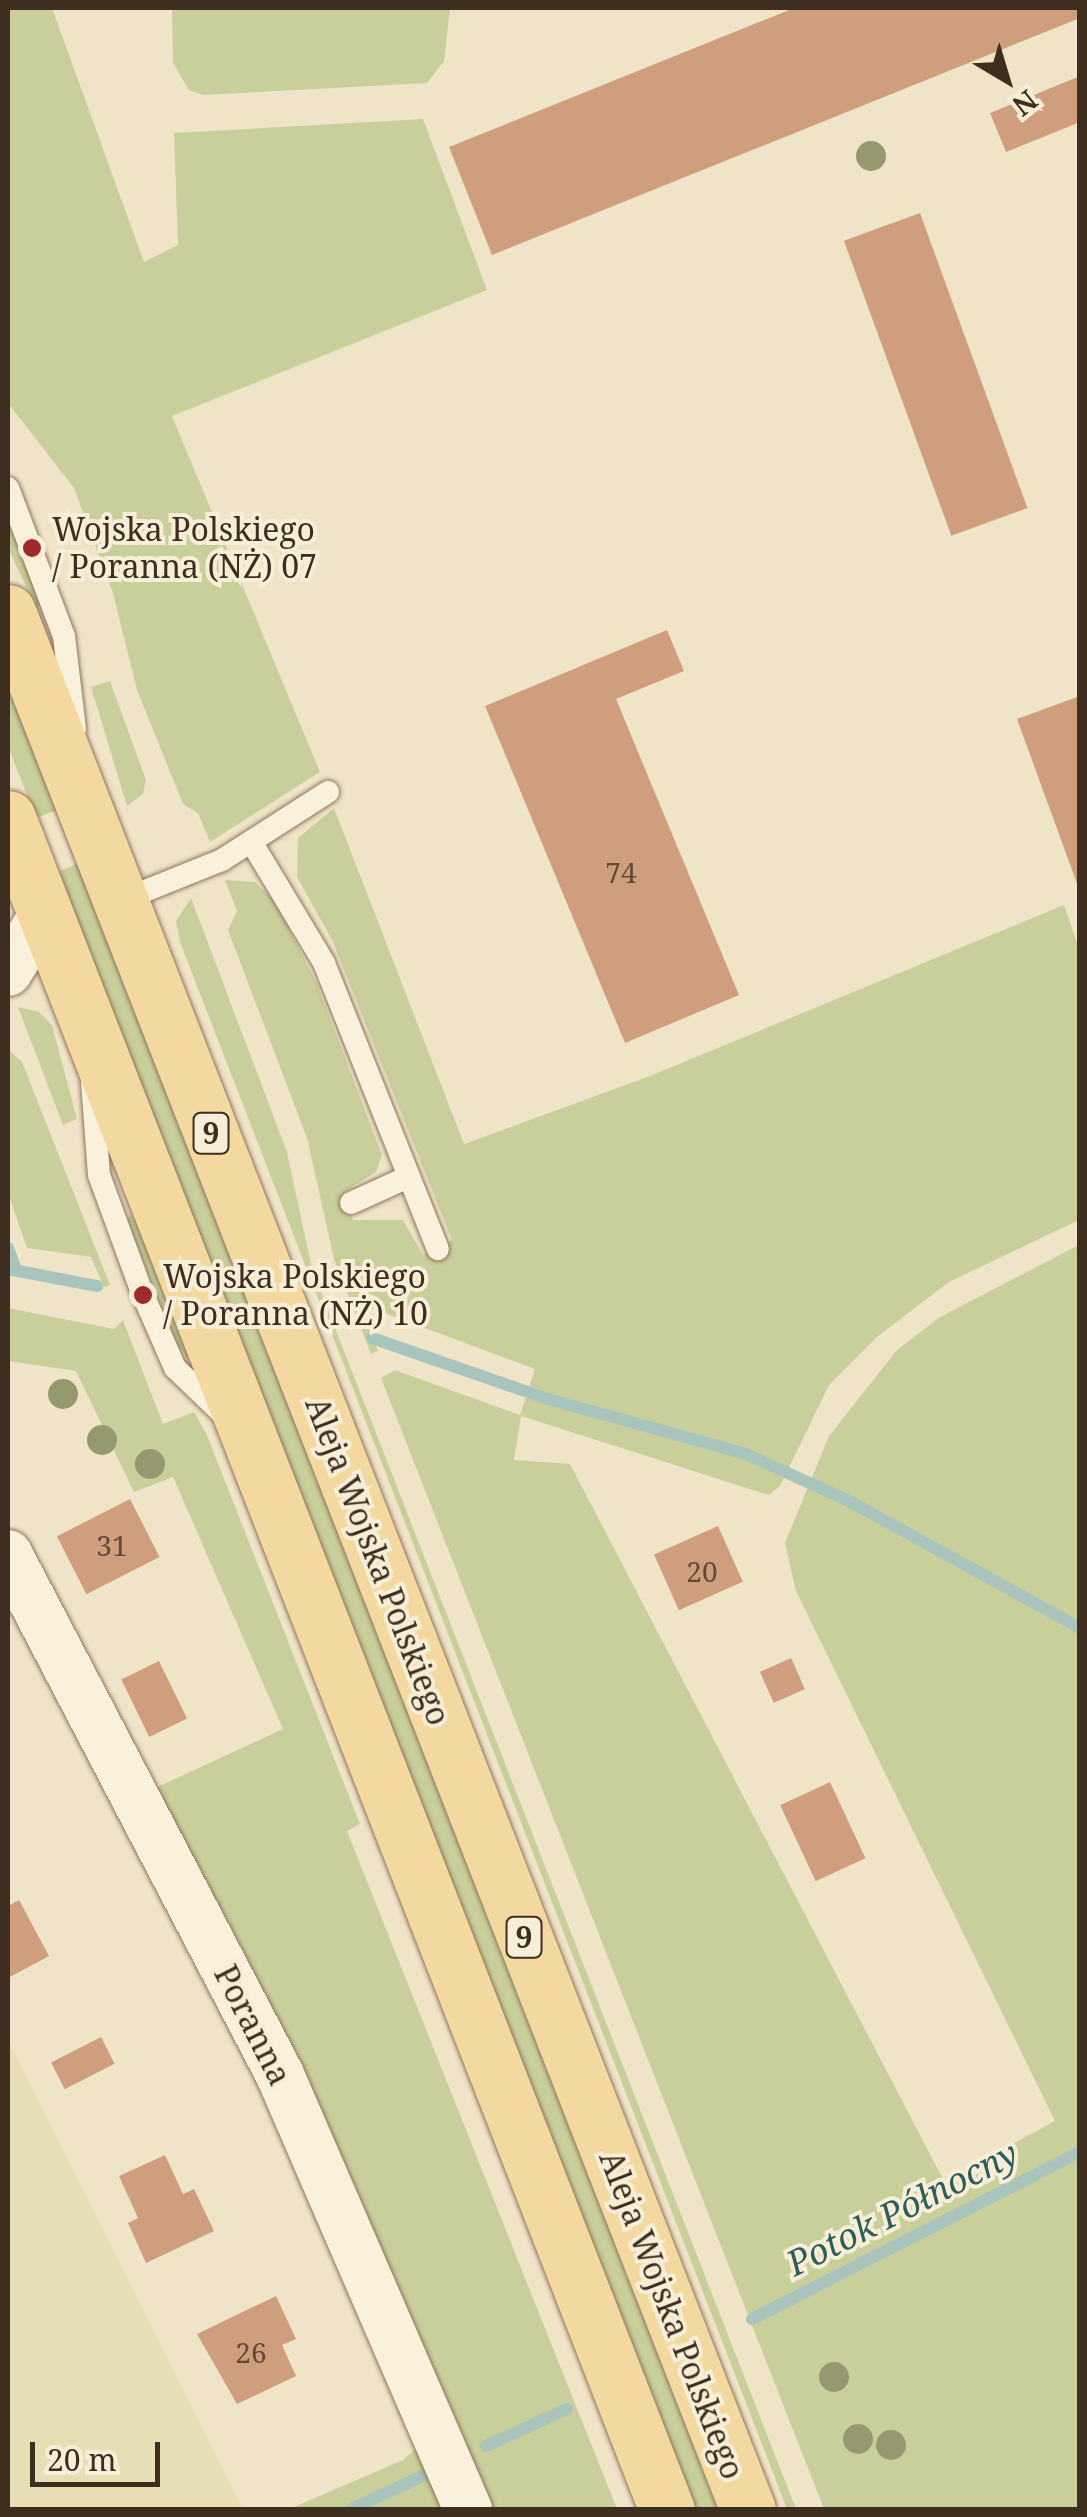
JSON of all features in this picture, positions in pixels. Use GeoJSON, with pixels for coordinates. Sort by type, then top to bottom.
{"type":"FeatureCollection","features":[{"type":"Feature","properties":{"kind":"main road","name":"Aleja Wojska Polskiego"},"geometry":{"type":"LineString","coordinates":[[8,612],[748,2510]]}},
{"type":"Feature","properties":{"kind":"main road","name":"9"},"geometry":{"type":"LineString","coordinates":[[8,818],[667,2510]]}},
{"type":"Feature","properties":{"kind":"street"},"geometry":{"type":"LineString","coordinates":[[8,972],[44,914]]}},
{"type":"Feature","properties":{"kind":"street"},"geometry":{"type":"LineString","coordinates":[[8,982],[83,1012]]}},
{"type":"Feature","properties":{"kind":"street","name":"Poranna"},"geometry":{"type":"LineString","coordinates":[[8,1554],[280,2075],[468,2510]]}},
{"type":"Feature","properties":{"kind":"lane"},"geometry":{"type":"LineString","coordinates":[[8,488],[64,636],[84,806]]}},
{"type":"Feature","properties":{"kind":"lane"},"geometry":{"type":"LineString","coordinates":[[120,901],[252,843],[328,792]]}},
{"type":"Feature","properties":{"kind":"lane"},"geometry":{"type":"LineString","coordinates":[[252,843],[324,963],[438,1248]]}},
{"type":"Feature","properties":{"kind":"lane"},"geometry":{"type":"LineString","coordinates":[[350,1202],[408,1177]]}},
{"type":"Feature","properties":{"kind":"shaded area"},"geometry":{"type":"Polygon","coordinates":[[[8,2040],[243,2509],[8,2509],[8,2040]]]}},
{"type":"Feature","properties":{"kind":"green space"},"geometry":{"type":"Polygon","coordinates":[[[8,8],[52,8],[144,262],[178,245],[174,133],[423,119],[487,290],[172,416],[320,772],[210,842],[198,813],[183,804],[137,690],[113,593],[74,488],[8,403],[8,8]]]}},
{"type":"Feature","properties":{"kind":"green space"},"geometry":{"type":"Polygon","coordinates":[[[172,8],[450,8],[444,61],[427,83],[203,95],[189,90],[173,63],[172,8]]]}},
{"type":"Feature","properties":{"kind":"green space"},"geometry":{"type":"Polygon","coordinates":[[[8,518],[41,603],[37,610],[8,548],[8,518]]]}},
{"type":"Feature","properties":{"kind":"green space"},"geometry":{"type":"Polygon","coordinates":[[[110,681],[146,780],[143,794],[127,806],[91,687],[110,681]]]}},
{"type":"Feature","properties":{"kind":"green space"},"geometry":{"type":"Polygon","coordinates":[[[8,687],[57,810],[36,818],[8,746],[8,687]]]}},
{"type":"Feature","properties":{"kind":"green space"},"geometry":{"type":"Polygon","coordinates":[[[334,808],[464,1144],[650,1076],[1064,905],[1079,949],[1079,1220],[949,1282],[878,1336],[829,1385],[780,1486],[769,1495],[521,1416],[514,1460],[570,1464],[944,2181],[1055,2121],[796,1591],[785,1543],[829,1436],[897,1350],[940,1317],[1079,1245],[1079,2509],[824,2509],[381,1378],[395,1370],[520,1415],[535,1369],[363,1305],[378,1351],[371,1354],[334,1259],[307,1138],[228,930],[237,911],[225,880],[255,882],[274,900],[316,982],[382,1155],[376,1172],[344,1192],[353,1220],[403,1220],[423,1255],[452,1240],[333,942],[297,877],[298,838],[334,808]]]}},
{"type":"Feature","properties":{"kind":"green space"},"geometry":{"type":"Polygon","coordinates":[[[77,864],[718,2509],[696,2509],[240,1350],[57,872],[77,864]]]}},
{"type":"Feature","properties":{"kind":"green space"},"geometry":{"type":"Polygon","coordinates":[[[191,898],[287,1152],[312,1269],[796,2509],[787,2509],[180,942],[176,921],[191,898]]]}},
{"type":"Feature","properties":{"kind":"green space"},"geometry":{"type":"Polygon","coordinates":[[[18,1007],[39,1012],[52,1025],[77,1119],[63,1125],[18,1007]]]}},
{"type":"Feature","properties":{"kind":"green space"},"geometry":{"type":"Polygon","coordinates":[[[8,1049],[22,1062],[110,1285],[104,1287],[91,1257],[27,1248],[8,1193],[8,1049]]]}},
{"type":"Feature","properties":{"kind":"green space"},"geometry":{"type":"Polygon","coordinates":[[[130,1214],[144,1234],[189,1358],[176,1344],[127,1221],[130,1214]]]}},
{"type":"Feature","properties":{"kind":"green space"},"geometry":{"type":"Polygon","coordinates":[[[8,1308],[114,1329],[123,1320],[163,1424],[194,1412],[206,1433],[360,1824],[347,1831],[617,2509],[483,2509],[149,1791],[283,1729],[173,1477],[134,1492],[76,1371],[8,1361],[8,1308]]]}},
{"type":"Feature","properties":{"kind":"green space"},"geometry":{"type":"Polygon","coordinates":[[[423,2443],[452,2510],[287,2510],[403,2460],[423,2443]]]}},
{"type":"Feature","properties":{"kind":"building"},"geometry":{"type":"Polygon","coordinates":[[[794,8],[1080,8],[1080,18],[492,255],[449,147],[794,8]]]}},
{"type":"Feature","properties":{"kind":"building"},"geometry":{"type":"Polygon","coordinates":[[[1080,76],[1080,122],[1006,152],[990,113],[1080,76]]]}},
{"type":"Feature","properties":{"kind":"building"},"geometry":{"type":"Polygon","coordinates":[[[920,213],[1027,508],[951,536],[844,241],[920,213]]]}},
{"type":"Feature","properties":{"kind":"building"},"geometry":{"type":"Polygon","coordinates":[[[667,630],[684,671],[616,699],[739,995],[625,1043],[485,706],[667,630]]]}},
{"type":"Feature","properties":{"kind":"building"},"geometry":{"type":"Polygon","coordinates":[[[1080,696],[1080,888],[1079,889],[1017,719],[1080,696]]]}},
{"type":"Feature","properties":{"kind":"building"},"geometry":{"type":"Polygon","coordinates":[[[130,1499],[160,1557],[86,1594],[57,1536],[130,1499]]]}},
{"type":"Feature","properties":{"kind":"building"},"geometry":{"type":"Polygon","coordinates":[[[718,1526],[743,1582],[679,1610],[654,1554],[718,1526]]]}},
{"type":"Feature","properties":{"kind":"building"},"geometry":{"type":"Polygon","coordinates":[[[791,1658],[805,1689],[774,1703],[760,1672],[791,1658]]]}},
{"type":"Feature","properties":{"kind":"building"},"geometry":{"type":"Polygon","coordinates":[[[159,1661],[187,1719],[149,1737],[121,1679],[159,1661]]]}},
{"type":"Feature","properties":{"kind":"building"},"geometry":{"type":"Polygon","coordinates":[[[830,1782],[865,1858],[816,1881],[780,1805],[830,1782]]]}},
{"type":"Feature","properties":{"kind":"building"},"geometry":{"type":"Polygon","coordinates":[[[19,1900],[49,1956],[8,1978],[8,1906],[19,1900]]]}},
{"type":"Feature","properties":{"kind":"building"},"geometry":{"type":"Polygon","coordinates":[[[101,2037],[115,2064],[65,2089],[51,2062],[101,2037]]]}},
{"type":"Feature","properties":{"kind":"building"},"geometry":{"type":"Polygon","coordinates":[[[165,2155],[183,2194],[194,2189],[214,2231],[146,2263],[128,2223],[138,2218],[119,2176],[165,2155]]]}},
{"type":"Feature","properties":{"kind":"building"},"geometry":{"type":"Polygon","coordinates":[[[276,2296],[296,2339],[282,2345],[296,2376],[237,2404],[197,2334],[276,2296]]]}},
{"type":"Feature","properties":{"kind":"waterway"},"geometry":{"type":"LineString","coordinates":[[8,1248],[16,1270]]}},
{"type":"Feature","properties":{"kind":"waterway"},"geometry":{"type":"LineString","coordinates":[[8,1269],[97,1286]]}},
{"type":"Feature","properties":{"kind":"waterway"},"geometry":{"type":"LineString","coordinates":[[372,1338],[548,1399],[746,1454],[849,1501],[1080,1628]]}},
{"type":"Feature","properties":{"kind":"waterway","name":"Potok Północny"},"geometry":{"type":"LineString","coordinates":[[752,2319],[1080,2152]]}},
{"type":"Feature","properties":{"kind":"waterway","name":"Potok Północny"},"geometry":{"type":"LineString","coordinates":[[486,2446],[567,2409]]}},
{"type":"Feature","properties":{"kind":"waterway","name":"Potok Północny"},"geometry":{"type":"LineString","coordinates":[[350,2510],[424,2475]]}},
{"type":"Feature","properties":{"kind":"place","name":"Wojska Polskiego / Poranna (NŻ) 07"},"geometry":{"type":"Point","coordinates":[32,548]}},
{"type":"Feature","properties":{"kind":"place","name":"Wojska Polskiego / Poranna (NŻ) 10"},"geometry":{"type":"Point","coordinates":[143,1295]}}]}
